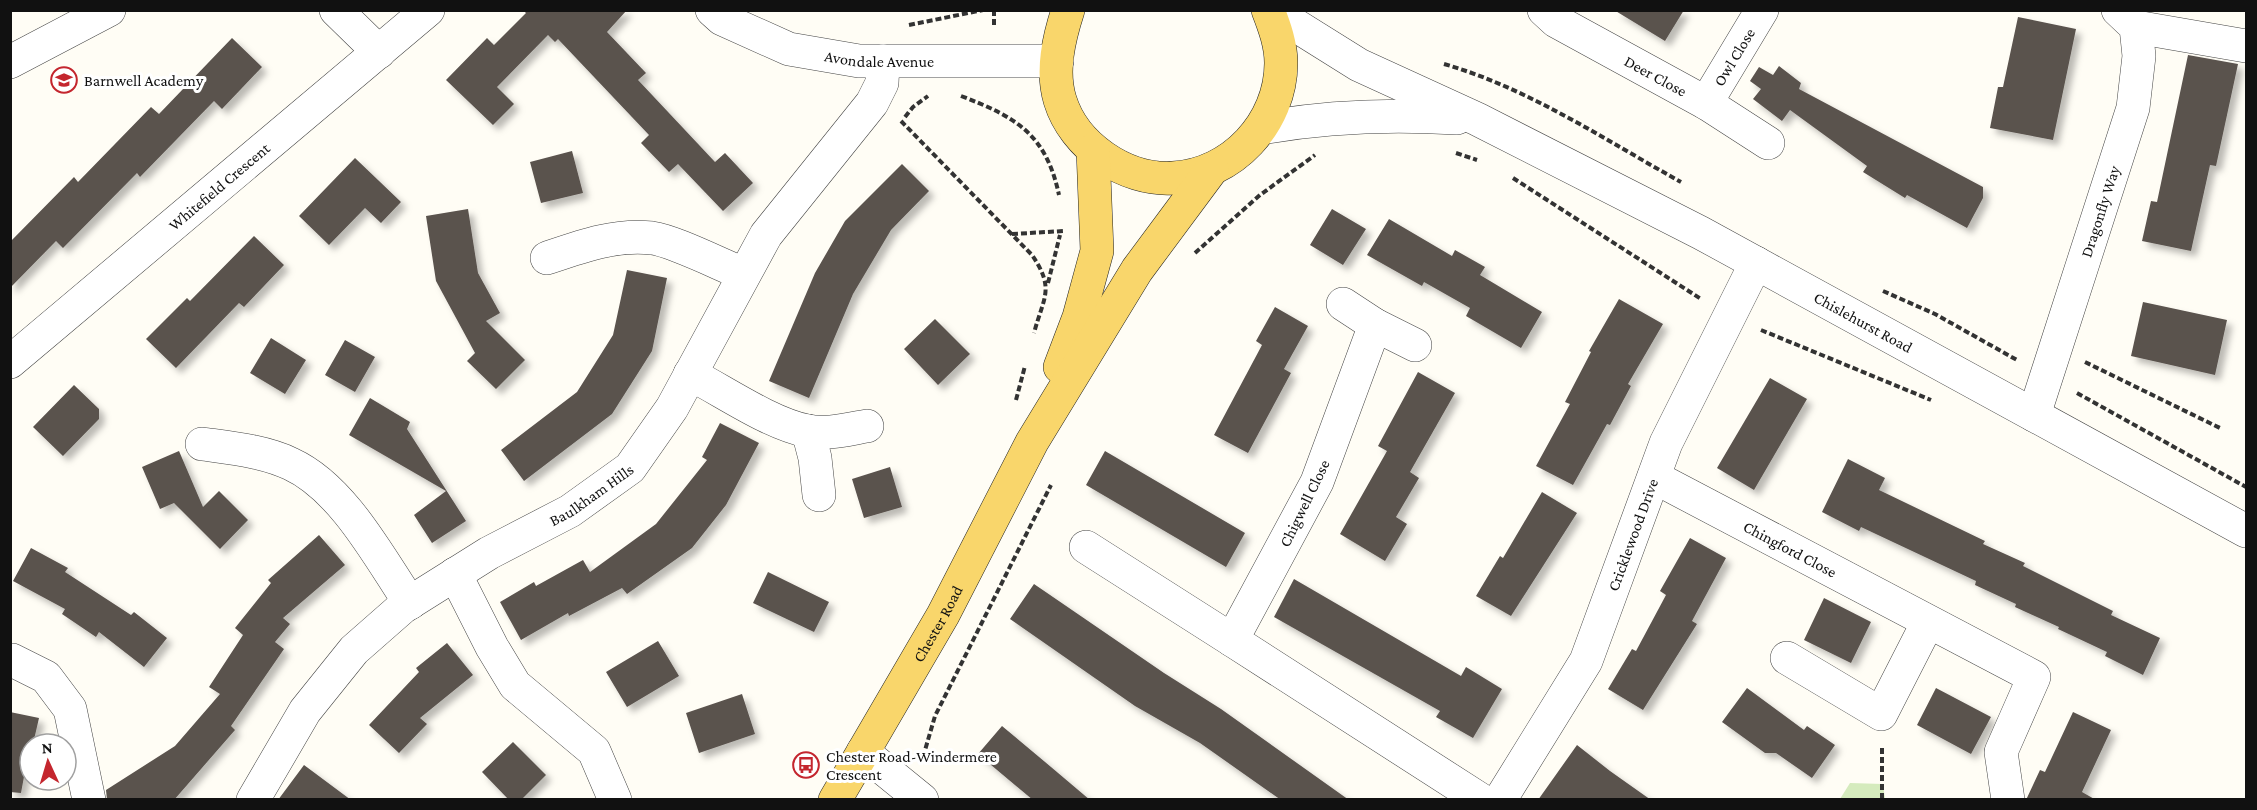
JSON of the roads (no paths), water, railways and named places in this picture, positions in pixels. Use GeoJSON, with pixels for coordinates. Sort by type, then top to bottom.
{"type":"FeatureCollection","features":[{"type":"Feature","properties":{"kind":"main road"},"geometry":{"type":"LineString","coordinates":[[1068,10],[1059,38],[1057,61],[1059,99],[1068,119],[1093,150],[1111,163],[1148,176],[1173,178],[1212,169],[1235,156],[1262,128],[1274,104],[1281,65],[1278,37],[1270,10]]}},
{"type":"Feature","properties":{"kind":"main road","name":"Chester Road"},"geometry":{"type":"LineString","coordinates":[[1032,442],[1079,317],[1097,251],[1093,150]]}},
{"type":"Feature","properties":{"kind":"main road","name":"Chester Road"},"geometry":{"type":"LineString","coordinates":[[835,800],[943,615],[1032,442],[1137,270],[1212,169]]}},
{"type":"Feature","properties":{"kind":"street"},"geometry":{"type":"LineString","coordinates":[[10,62],[109,10]]}},
{"type":"Feature","properties":{"kind":"street"},"geometry":{"type":"LineString","coordinates":[[336,10],[379,52]]}},
{"type":"Feature","properties":{"kind":"street","name":"Whitefield Crescent"},"geometry":{"type":"LineString","coordinates":[[10,362],[429,10]]}},
{"type":"Feature","properties":{"kind":"street","name":"Avondale Avenue"},"geometry":{"type":"LineString","coordinates":[[712,10],[722,19],[789,49],[859,61],[1057,61]]}},
{"type":"Feature","properties":{"kind":"street","name":"Chislehurst Road"},"geometry":{"type":"LineString","coordinates":[[1270,10],[1359,65],[1477,118],[1756,263],[2247,531]]}},
{"type":"Feature","properties":{"kind":"street","name":"Deer Close"},"geometry":{"type":"LineString","coordinates":[[1544,10],[1556,21],[1706,103],[1768,143]]}},
{"type":"Feature","properties":{"kind":"street","name":"Owl Close"},"geometry":{"type":"LineString","coordinates":[[1706,103],[1762,10]]}},
{"type":"Feature","properties":{"kind":"street"},"geometry":{"type":"LineString","coordinates":[[2127,19],[2247,46]]}},
{"type":"Feature","properties":{"kind":"street","name":"Dragonfly Way"},"geometry":{"type":"LineString","coordinates":[[2034,415],[2133,108],[2139,57],[2127,19]]}},
{"type":"Feature","properties":{"kind":"street","name":"Baulkham Hills"},"geometry":{"type":"LineString","coordinates":[[253,800],[305,711],[354,650],[410,603],[489,553],[570,511],[630,468],[672,408],[766,235],[872,103],[882,82],[883,61]]}},
{"type":"Feature","properties":{"kind":"street"},"geometry":{"type":"LineString","coordinates":[[1262,128],[1307,120],[1355,116],[1412,115],[1477,118]]}},
{"type":"Feature","properties":{"kind":"street"},"geometry":{"type":"LineString","coordinates":[[547,258],[623,237],[655,238],[744,274]]}},
{"type":"Feature","properties":{"kind":"street","name":"Cricklewood Drive"},"geometry":{"type":"LineString","coordinates":[[1500,800],[1586,661],[1666,443],[1756,263]]}},
{"type":"Feature","properties":{"kind":"street"},"geometry":{"type":"LineString","coordinates":[[1343,304],[1375,325],[1415,345]]}},
{"type":"Feature","properties":{"kind":"street","name":"Chigwell Close"},"geometry":{"type":"LineString","coordinates":[[1232,640],[1317,482],[1375,325]]}},
{"type":"Feature","properties":{"kind":"street"},"geometry":{"type":"LineString","coordinates":[[690,374],[777,420],[808,431],[834,431],[867,426]]}},
{"type":"Feature","properties":{"kind":"street"},"geometry":{"type":"LineString","coordinates":[[808,431],[815,458],[819,495]]}},
{"type":"Feature","properties":{"kind":"street"},"geometry":{"type":"LineString","coordinates":[[202,444],[253,452],[292,464],[322,486],[352,517],[410,603]]}},
{"type":"Feature","properties":{"kind":"street","name":"Chingford Close"},"geometry":{"type":"LineString","coordinates":[[1654,477],[2034,677],[2001,752],[2008,800]]}},
{"type":"Feature","properties":{"kind":"street"},"geometry":{"type":"LineString","coordinates":[[1086,547],[1480,800]]}},
{"type":"Feature","properties":{"kind":"street"},"geometry":{"type":"LineString","coordinates":[[455,574],[492,647],[515,685],[594,752],[615,800]]}},
{"type":"Feature","properties":{"kind":"street"},"geometry":{"type":"LineString","coordinates":[[1787,658],[1881,714],[1928,622]]}},
{"type":"Feature","properties":{"kind":"street"},"geometry":{"type":"LineString","coordinates":[[12,660],[46,677],[70,709],[89,800]]}},
{"type":"Feature","properties":{"kind":"street"},"geometry":{"type":"LineString","coordinates":[[863,752],[917,796]]}},
{"type":"Feature","properties":{"kind":"place","name":"Barnwell Academy"},"geometry":{"type":"Point","coordinates":[64,80]}},
{"type":"Feature","properties":{"kind":"place","name":"Chester Road-Windermere Crescent"},"geometry":{"type":"Point","coordinates":[806,765]}}]}
